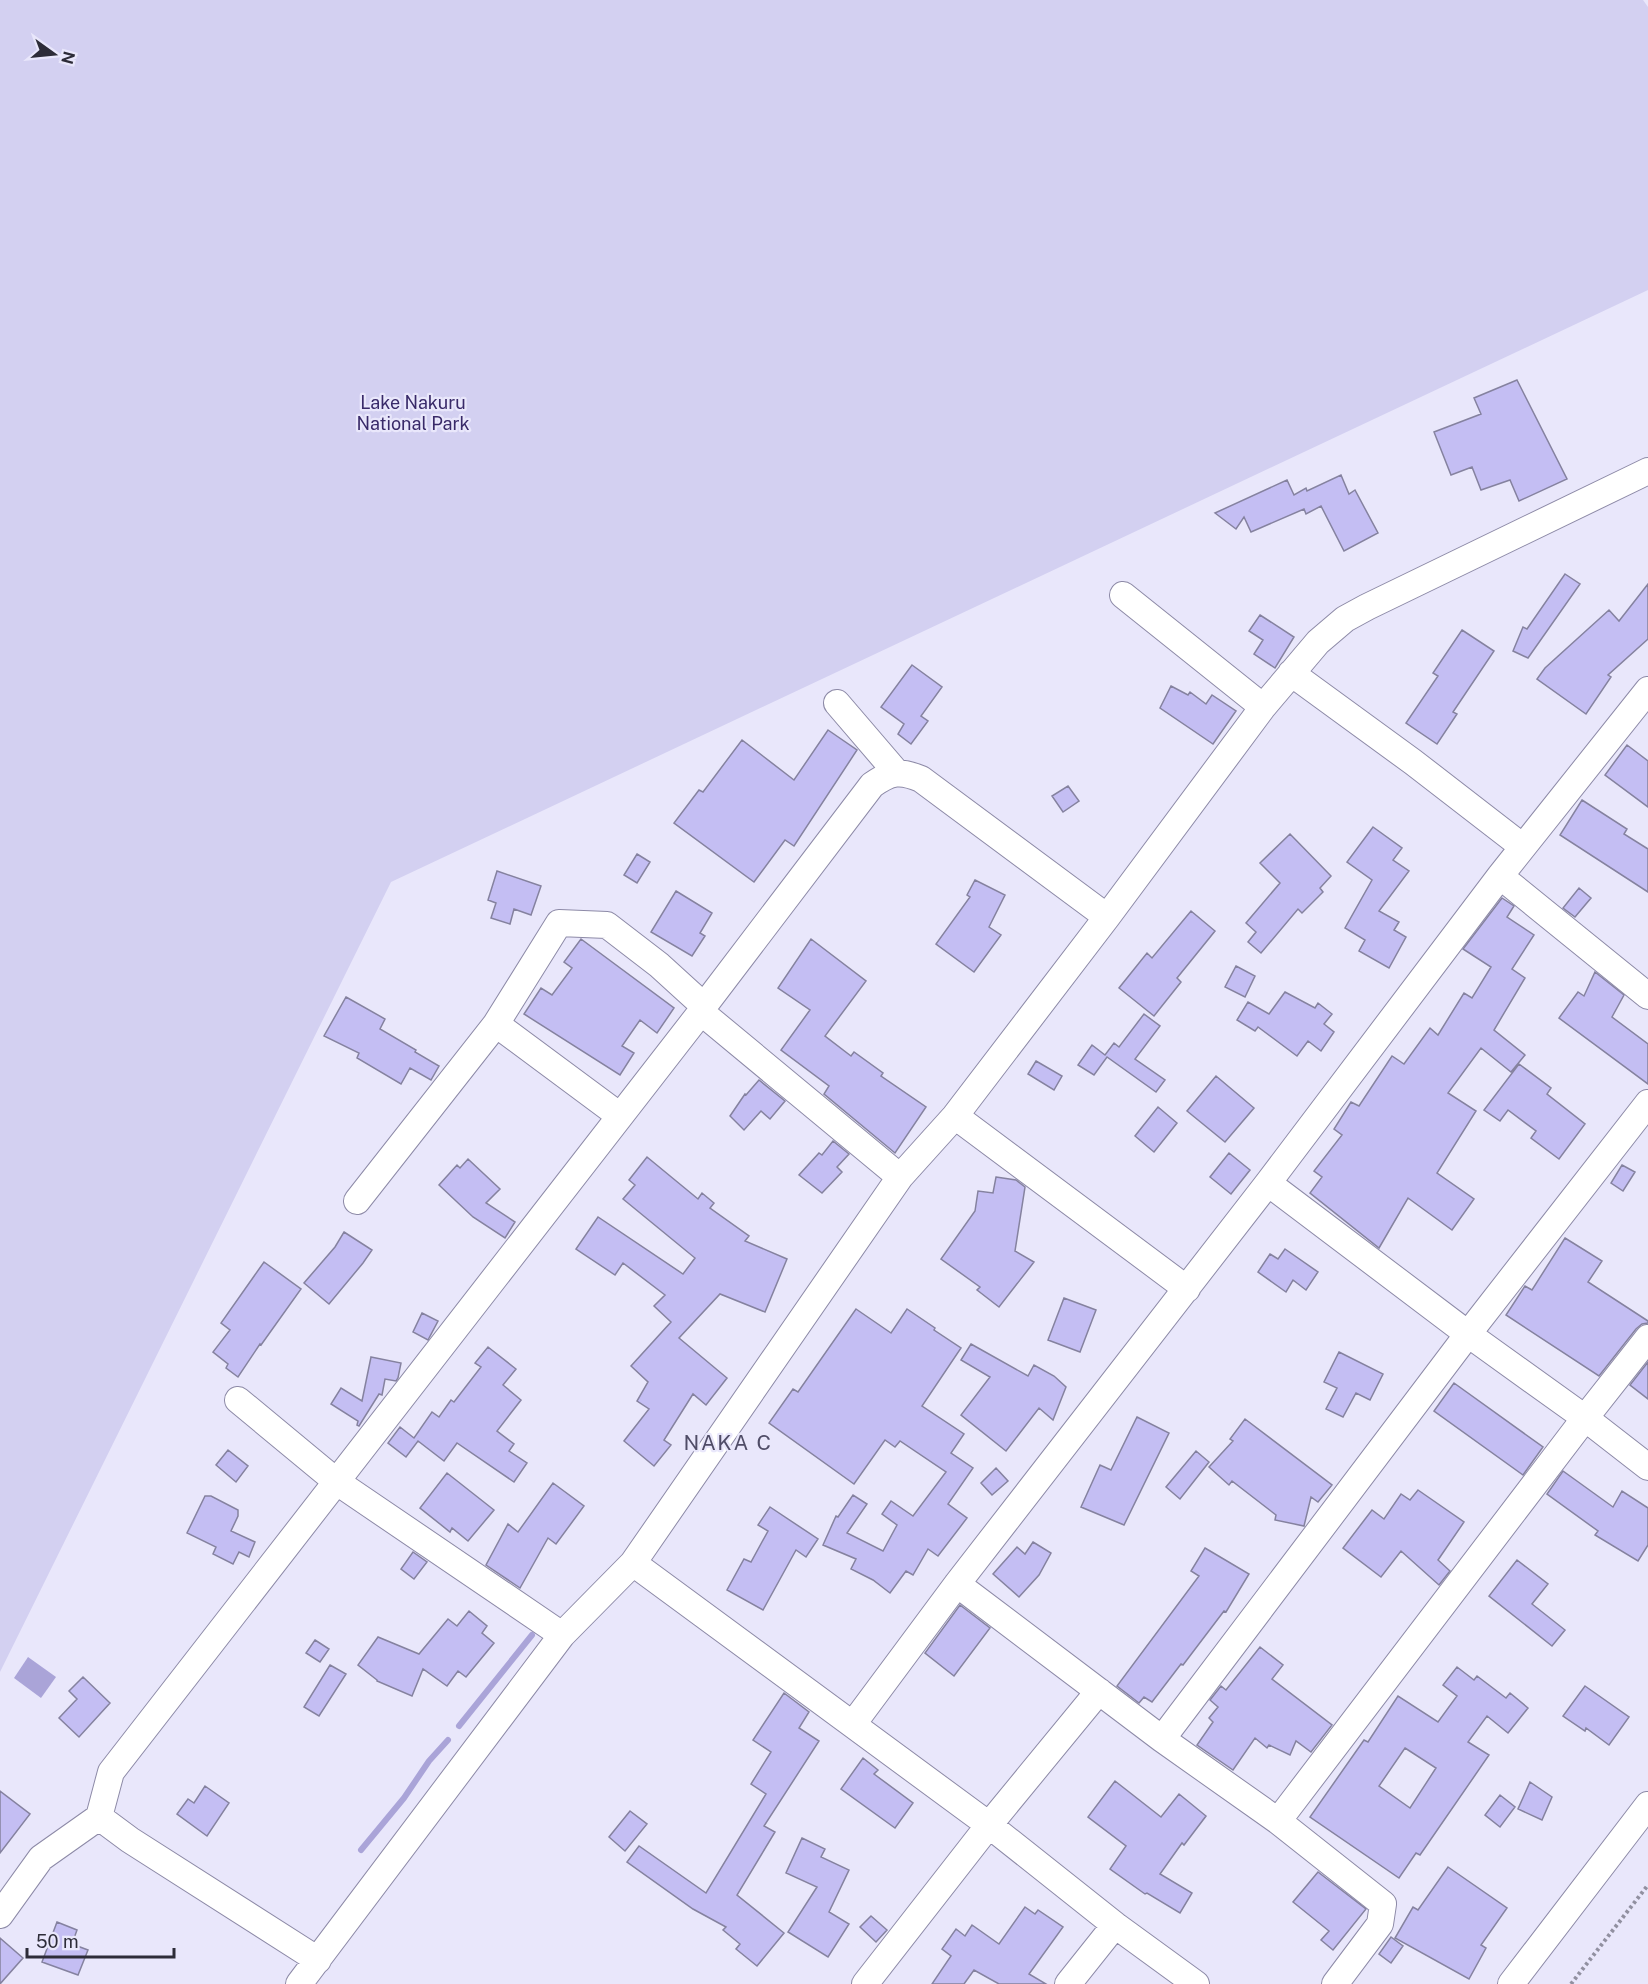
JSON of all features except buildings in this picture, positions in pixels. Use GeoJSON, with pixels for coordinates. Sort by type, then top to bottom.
{"type":"FeatureCollection","features":[{"type":"Feature","properties":{"kind":"street"},"geometry":{"type":"LineString","coordinates":[[300,1984],[562,1635],[633,1563],[900,1177],[955,1116],[1263,707],[1317,642],[1345,619],[1648,471]]}},
{"type":"Feature","properties":{"kind":"street"},"geometry":{"type":"LineString","coordinates":[[1123,595],[1263,707]]}},
{"type":"Feature","properties":{"kind":"street"},"geometry":{"type":"LineString","coordinates":[[1291,673],[1413,762],[1523,847]]}},
{"type":"Feature","properties":{"kind":"street"},"geometry":{"type":"LineString","coordinates":[[853,1724],[957,1584],[1186,1289],[1500,876],[1648,690]]}},
{"type":"Feature","properties":{"kind":"street"},"geometry":{"type":"LineString","coordinates":[[837,703],[897,773]]}},
{"type":"Feature","properties":{"kind":"street"},"geometry":{"type":"LineString","coordinates":[[0,1915],[41,1858],[99,1817],[111,1772],[703,1009],[872,785],[885,776],[897,773],[906,772],[921,778],[1107,917]]}},
{"type":"Feature","properties":{"kind":"street"},"geometry":{"type":"LineString","coordinates":[[1500,876],[1648,996]]}},
{"type":"Feature","properties":{"kind":"street"},"geometry":{"type":"LineString","coordinates":[[357,1201],[495,1024],[559,923],[607,925],[659,965],[703,1009],[900,1177]]}},
{"type":"Feature","properties":{"kind":"street"},"geometry":{"type":"LineString","coordinates":[[495,1024],[620,1116]]}},
{"type":"Feature","properties":{"kind":"street"},"geometry":{"type":"LineString","coordinates":[[1162,1739],[1468,1334],[1648,1103]]}},
{"type":"Feature","properties":{"kind":"street"},"geometry":{"type":"LineString","coordinates":[[955,1116],[1186,1289]]}},
{"type":"Feature","properties":{"kind":"street"},"geometry":{"type":"LineString","coordinates":[[1268,1182],[1648,1467]]}},
{"type":"Feature","properties":{"kind":"street"},"geometry":{"type":"LineString","coordinates":[[1278,1821],[1648,1338]]}},
{"type":"Feature","properties":{"kind":"street"},"geometry":{"type":"LineString","coordinates":[[238,1400],[337,1482],[562,1635]]}},
{"type":"Feature","properties":{"kind":"street"},"geometry":{"type":"LineString","coordinates":[[633,1563],[989,1825],[1115,1925],[1196,1984]]}},
{"type":"Feature","properties":{"kind":"street"},"geometry":{"type":"LineString","coordinates":[[957,1584],[1162,1739],[1278,1821],[1383,1904],[1380,1924],[1335,1984]]}},
{"type":"Feature","properties":{"kind":"street"},"geometry":{"type":"LineString","coordinates":[[865,1984],[989,1825],[1099,1690]]}},
{"type":"Feature","properties":{"kind":"street"},"geometry":{"type":"LineString","coordinates":[[1511,1984],[1648,1805]]}},
{"type":"Feature","properties":{"kind":"street"},"geometry":{"type":"LineString","coordinates":[[99,1817],[130,1840],[318,1960]]}},
{"type":"Feature","properties":{"kind":"street"},"geometry":{"type":"LineString","coordinates":[[1068,1984],[1115,1925]]}},
{"type":"Feature","properties":{"kind":"path"},"geometry":{"type":"LineString","coordinates":[[1571,1984],[1648,1885]]}},
{"type":"Feature","properties":{"kind":"green space","name":"Lake Nakuru National Park"},"geometry":{"type":"Polygon","coordinates":[[[0,0],[1643,0],[1648,7],[1648,290],[391,882],[0,1672],[0,0]]]}},
{"type":"Feature","properties":{"kind":"shaded area"},"geometry":{"type":"Polygon","coordinates":[[[28,1657],[56,1677],[41,1698],[14,1678],[28,1657]]]}},
{"type":"Feature","properties":{"kind":"waterway"},"geometry":{"type":"LineString","coordinates":[[459,1726],[532,1635]]}},
{"type":"Feature","properties":{"kind":"waterway"},"geometry":{"type":"LineString","coordinates":[[361,1850],[404,1798],[429,1761],[448,1740]]}},
{"type":"Feature","properties":{"kind":"district","name":"NAKA C"},"geometry":{"type":"Point","coordinates":[728,1443]}}]}
